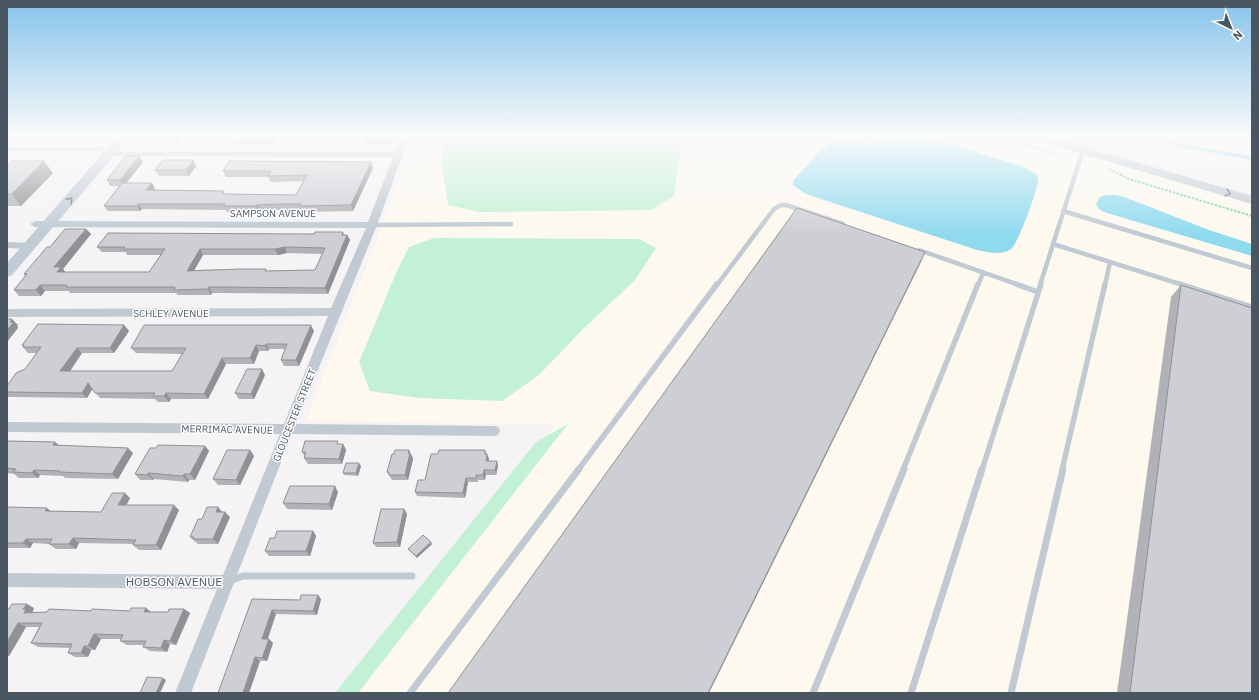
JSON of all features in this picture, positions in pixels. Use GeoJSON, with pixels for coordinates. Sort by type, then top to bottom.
{"type":"FeatureCollection","features":[{"type":"Feature","properties":{"kind":"main road"},"geometry":{"type":"LineString","coordinates":[[7,255],[12,245],[36,224],[89,170]]}},
{"type":"Feature","properties":{"kind":"main road"},"geometry":{"type":"LineString","coordinates":[[7,272],[50,224],[92,170]]}},
{"type":"Feature","properties":{"kind":"main road"},"geometry":{"type":"LineString","coordinates":[[1156,170],[1252,200]]}},
{"type":"Feature","properties":{"kind":"main road"},"geometry":{"type":"LineString","coordinates":[[1173,170],[1252,190]]}},
{"type":"Feature","properties":{"kind":"street","name":"GLOUCESTER STREET"},"geometry":{"type":"LineString","coordinates":[[183,693],[334,312],[372,225],[393,170]]}},
{"type":"Feature","properties":{"kind":"street","name":"SAMPSON AVENUE"},"geometry":{"type":"LineString","coordinates":[[36,224],[372,225]]}},
{"type":"Feature","properties":{"kind":"street"},"geometry":{"type":"LineString","coordinates":[[12,245],[31,246]]}},
{"type":"Feature","properties":{"kind":"street","name":"SCHLEY AVENUE"},"geometry":{"type":"LineString","coordinates":[[7,313],[334,312]]}},
{"type":"Feature","properties":{"kind":"street","name":"MERRIMAC AVENUE"},"geometry":{"type":"LineString","coordinates":[[7,427],[494,431]]}},
{"type":"Feature","properties":{"kind":"street","name":"HOBSON AVENUE"},"geometry":{"type":"LineString","coordinates":[[7,580],[228,582]]}},
{"type":"Feature","properties":{"kind":"lane"},"geometry":{"type":"LineString","coordinates":[[911,693],[1077,170]]}},
{"type":"Feature","properties":{"kind":"lane"},"geometry":{"type":"LineString","coordinates":[[410,693],[774,209],[782,205],[791,206],[850,227]]}},
{"type":"Feature","properties":{"kind":"lane"},"geometry":{"type":"LineString","coordinates":[[1063,211],[1252,268]]}},
{"type":"Feature","properties":{"kind":"lane","name":"SAMPSON AVENUE"},"geometry":{"type":"LineString","coordinates":[[372,225],[511,224]]}},
{"type":"Feature","properties":{"kind":"lane"},"geometry":{"type":"LineString","coordinates":[[1053,244],[1252,307]]}},
{"type":"Feature","properties":{"kind":"lane"},"geometry":{"type":"LineString","coordinates":[[910,247],[1038,292]]}},
{"type":"Feature","properties":{"kind":"lane"},"geometry":{"type":"LineString","coordinates":[[1011,693],[1110,262]]}},
{"type":"Feature","properties":{"kind":"lane"},"geometry":{"type":"LineString","coordinates":[[813,693],[983,273]]}},
{"type":"Feature","properties":{"kind":"lane","name":"HOBSON AVENUE"},"geometry":{"type":"LineString","coordinates":[[228,582],[243,576],[412,576]]}},
{"type":"Feature","properties":{"kind":"path"},"geometry":{"type":"LineString","coordinates":[[1111,170],[1129,179],[1252,216]]}},
{"type":"Feature","properties":{"kind":"shaded area"},"geometry":{"type":"Polygon","coordinates":[[[403,170],[1137,170],[1252,203],[1252,693],[347,693],[555,425],[306,421],[403,170]]]}},
{"type":"Feature","properties":{"kind":"green space"},"geometry":{"type":"Polygon","coordinates":[[[443,170],[678,170],[674,196],[651,210],[480,212],[448,205],[443,170]]]}},
{"type":"Feature","properties":{"kind":"green space"},"geometry":{"type":"Polygon","coordinates":[[[434,238],[639,239],[656,248],[635,280],[582,330],[539,375],[502,401],[419,398],[370,391],[359,362],[397,271],[409,247],[434,238]]]}},
{"type":"Feature","properties":{"kind":"green space"},"geometry":{"type":"Polygon","coordinates":[[[568,424],[358,693],[335,693],[536,442],[568,424]]]}},
{"type":"Feature","properties":{"kind":"water"},"geometry":{"type":"Polygon","coordinates":[[[803,170],[1028,170],[1036,174],[1038,180],[1023,227],[1014,245],[1011,249],[999,253],[977,250],[806,194],[793,185],[793,181],[803,170]]]}},
{"type":"Feature","properties":{"kind":"water"},"geometry":{"type":"Polygon","coordinates":[[[1105,195],[1117,195],[1127,198],[1209,230],[1252,244],[1252,256],[1107,213],[1100,210],[1096,204],[1100,197],[1105,195]]]}},
{"type":"Feature","properties":{"kind":"building"},"geometry":{"type":"Polygon","coordinates":[[[7,170],[36,170],[12,194],[7,194],[7,170]]]}},
{"type":"Feature","properties":{"kind":"building"},"geometry":{"type":"Polygon","coordinates":[[[115,170],[128,170],[120,180],[107,180],[115,170]]]}},
{"type":"Feature","properties":{"kind":"building"},"geometry":{"type":"Polygon","coordinates":[[[155,170],[186,170],[186,170],[155,170]]]}},
{"type":"Feature","properties":{"kind":"building"},"geometry":{"type":"Polygon","coordinates":[[[224,170],[367,170],[351,205],[300,206],[301,204],[279,204],[224,206],[225,204],[138,204],[137,206],[104,206],[122,183],[152,183],[146,190],[223,191],[223,194],[296,195],[307,175],[268,176],[271,171],[223,171],[224,170]]]}},
{"type":"Feature","properties":{"kind":"building"},"geometry":{"type":"Polygon","coordinates":[[[797,208],[925,252],[708,693],[448,693],[797,208]]]}},
{"type":"Feature","properties":{"kind":"building"},"geometry":{"type":"Polygon","coordinates":[[[65,229],[86,229],[54,267],[61,267],[57,272],[149,272],[165,249],[123,249],[125,247],[97,247],[108,233],[314,234],[315,232],[343,232],[342,235],[347,235],[325,288],[209,287],[208,289],[174,290],[175,287],[66,287],[67,285],[40,285],[36,290],[14,290],[27,274],[24,274],[47,247],[50,247],[65,229]],[[285,247],[275,249],[200,249],[187,271],[240,269],[266,269],[265,271],[315,270],[325,248],[285,247]]]}},
{"type":"Feature","properties":{"kind":"building"},"geometry":{"type":"Polygon","coordinates":[[[1181,285],[1252,308],[1252,693],[1130,693],[1181,285]]]}},
{"type":"Feature","properties":{"kind":"building"},"geometry":{"type":"Polygon","coordinates":[[[7,319],[12,319],[10,322],[13,323],[7,330],[7,319]]]}},
{"type":"Feature","properties":{"kind":"building"},"geometry":{"type":"Polygon","coordinates":[[[38,324],[124,325],[110,348],[77,348],[60,371],[172,371],[186,348],[131,348],[144,325],[311,325],[296,360],[281,360],[287,344],[266,344],[265,346],[256,345],[250,358],[222,358],[204,394],[166,393],[164,396],[153,396],[155,393],[95,393],[88,383],[82,393],[7,392],[7,386],[16,373],[25,369],[41,347],[23,347],[24,345],[22,345],[38,324]]]}},
{"type":"Feature","properties":{"kind":"building"},"geometry":{"type":"Polygon","coordinates":[[[247,369],[262,369],[251,394],[235,393],[247,369]]]}},
{"type":"Feature","properties":{"kind":"building"},"geometry":{"type":"Polygon","coordinates":[[[7,441],[55,442],[53,445],[128,448],[112,474],[34,470],[32,473],[13,472],[16,469],[7,468],[7,441]]]}},
{"type":"Feature","properties":{"kind":"building"},"geometry":{"type":"Polygon","coordinates":[[[305,441],[338,441],[337,444],[343,444],[339,459],[304,458],[306,452],[302,452],[305,441]]]}},
{"type":"Feature","properties":{"kind":"building"},"geometry":{"type":"Polygon","coordinates":[[[158,445],[205,446],[190,474],[184,474],[183,476],[148,473],[148,475],[135,474],[150,448],[156,448],[158,445]]]}},
{"type":"Feature","properties":{"kind":"building"},"geometry":{"type":"Polygon","coordinates":[[[227,450],[250,450],[236,480],[213,479],[227,450]]]}},
{"type":"Feature","properties":{"kind":"building"},"geometry":{"type":"Polygon","coordinates":[[[395,450],[409,450],[408,453],[410,453],[405,475],[389,475],[389,472],[387,472],[392,454],[394,454],[395,450]]]}},
{"type":"Feature","properties":{"kind":"building"},"geometry":{"type":"Polygon","coordinates":[[[439,450],[485,450],[485,454],[487,454],[486,461],[497,461],[495,470],[484,470],[483,475],[476,475],[476,478],[466,478],[463,493],[415,492],[418,480],[425,480],[431,454],[438,454],[439,450]]]}},
{"type":"Feature","properties":{"kind":"building"},"geometry":{"type":"Polygon","coordinates":[[[346,463],[359,463],[356,473],[343,473],[346,463]]]}},
{"type":"Feature","properties":{"kind":"building"},"geometry":{"type":"Polygon","coordinates":[[[290,486],[335,486],[329,504],[283,503],[290,486]]]}},
{"type":"Feature","properties":{"kind":"building"},"geometry":{"type":"Polygon","coordinates":[[[112,493],[125,493],[118,505],[174,505],[156,545],[133,545],[136,540],[73,538],[69,544],[49,544],[52,539],[26,539],[23,543],[7,543],[7,507],[47,508],[45,511],[101,512],[112,493]]]}},
{"type":"Feature","properties":{"kind":"building"},"geometry":{"type":"Polygon","coordinates":[[[207,507],[218,507],[216,512],[225,512],[213,539],[193,539],[194,537],[190,537],[198,519],[202,519],[207,507]]]}},
{"type":"Feature","properties":{"kind":"building"},"geometry":{"type":"Polygon","coordinates":[[[381,509],[404,509],[397,542],[373,543],[381,509]]]}},
{"type":"Feature","properties":{"kind":"building"},"geometry":{"type":"Polygon","coordinates":[[[277,531],[313,531],[306,551],[265,551],[270,538],[275,538],[277,531]]]}},
{"type":"Feature","properties":{"kind":"building"},"geometry":{"type":"Polygon","coordinates":[[[423,535],[431,542],[416,556],[408,549],[423,535]]]}},
{"type":"Feature","properties":{"kind":"building"},"geometry":{"type":"Polygon","coordinates":[[[301,595],[318,595],[313,611],[272,610],[262,639],[269,639],[262,658],[255,657],[243,693],[218,693],[252,599],[300,600],[301,595]]]}},
{"type":"Feature","properties":{"kind":"building"},"geometry":{"type":"Polygon","coordinates":[[[12,604],[27,604],[23,609],[26,609],[24,613],[47,612],[49,609],[130,611],[131,608],[146,608],[144,612],[168,612],[169,609],[184,609],[170,641],[164,640],[161,648],[143,647],[146,641],[120,641],[123,635],[94,634],[88,646],[84,646],[81,653],[68,653],[72,644],[31,643],[42,623],[18,623],[7,642],[7,609],[9,609],[12,604]]]}},
{"type":"Feature","properties":{"kind":"building"},"geometry":{"type":"Polygon","coordinates":[[[147,677],[163,678],[156,693],[140,693],[147,677]]]}}]}
